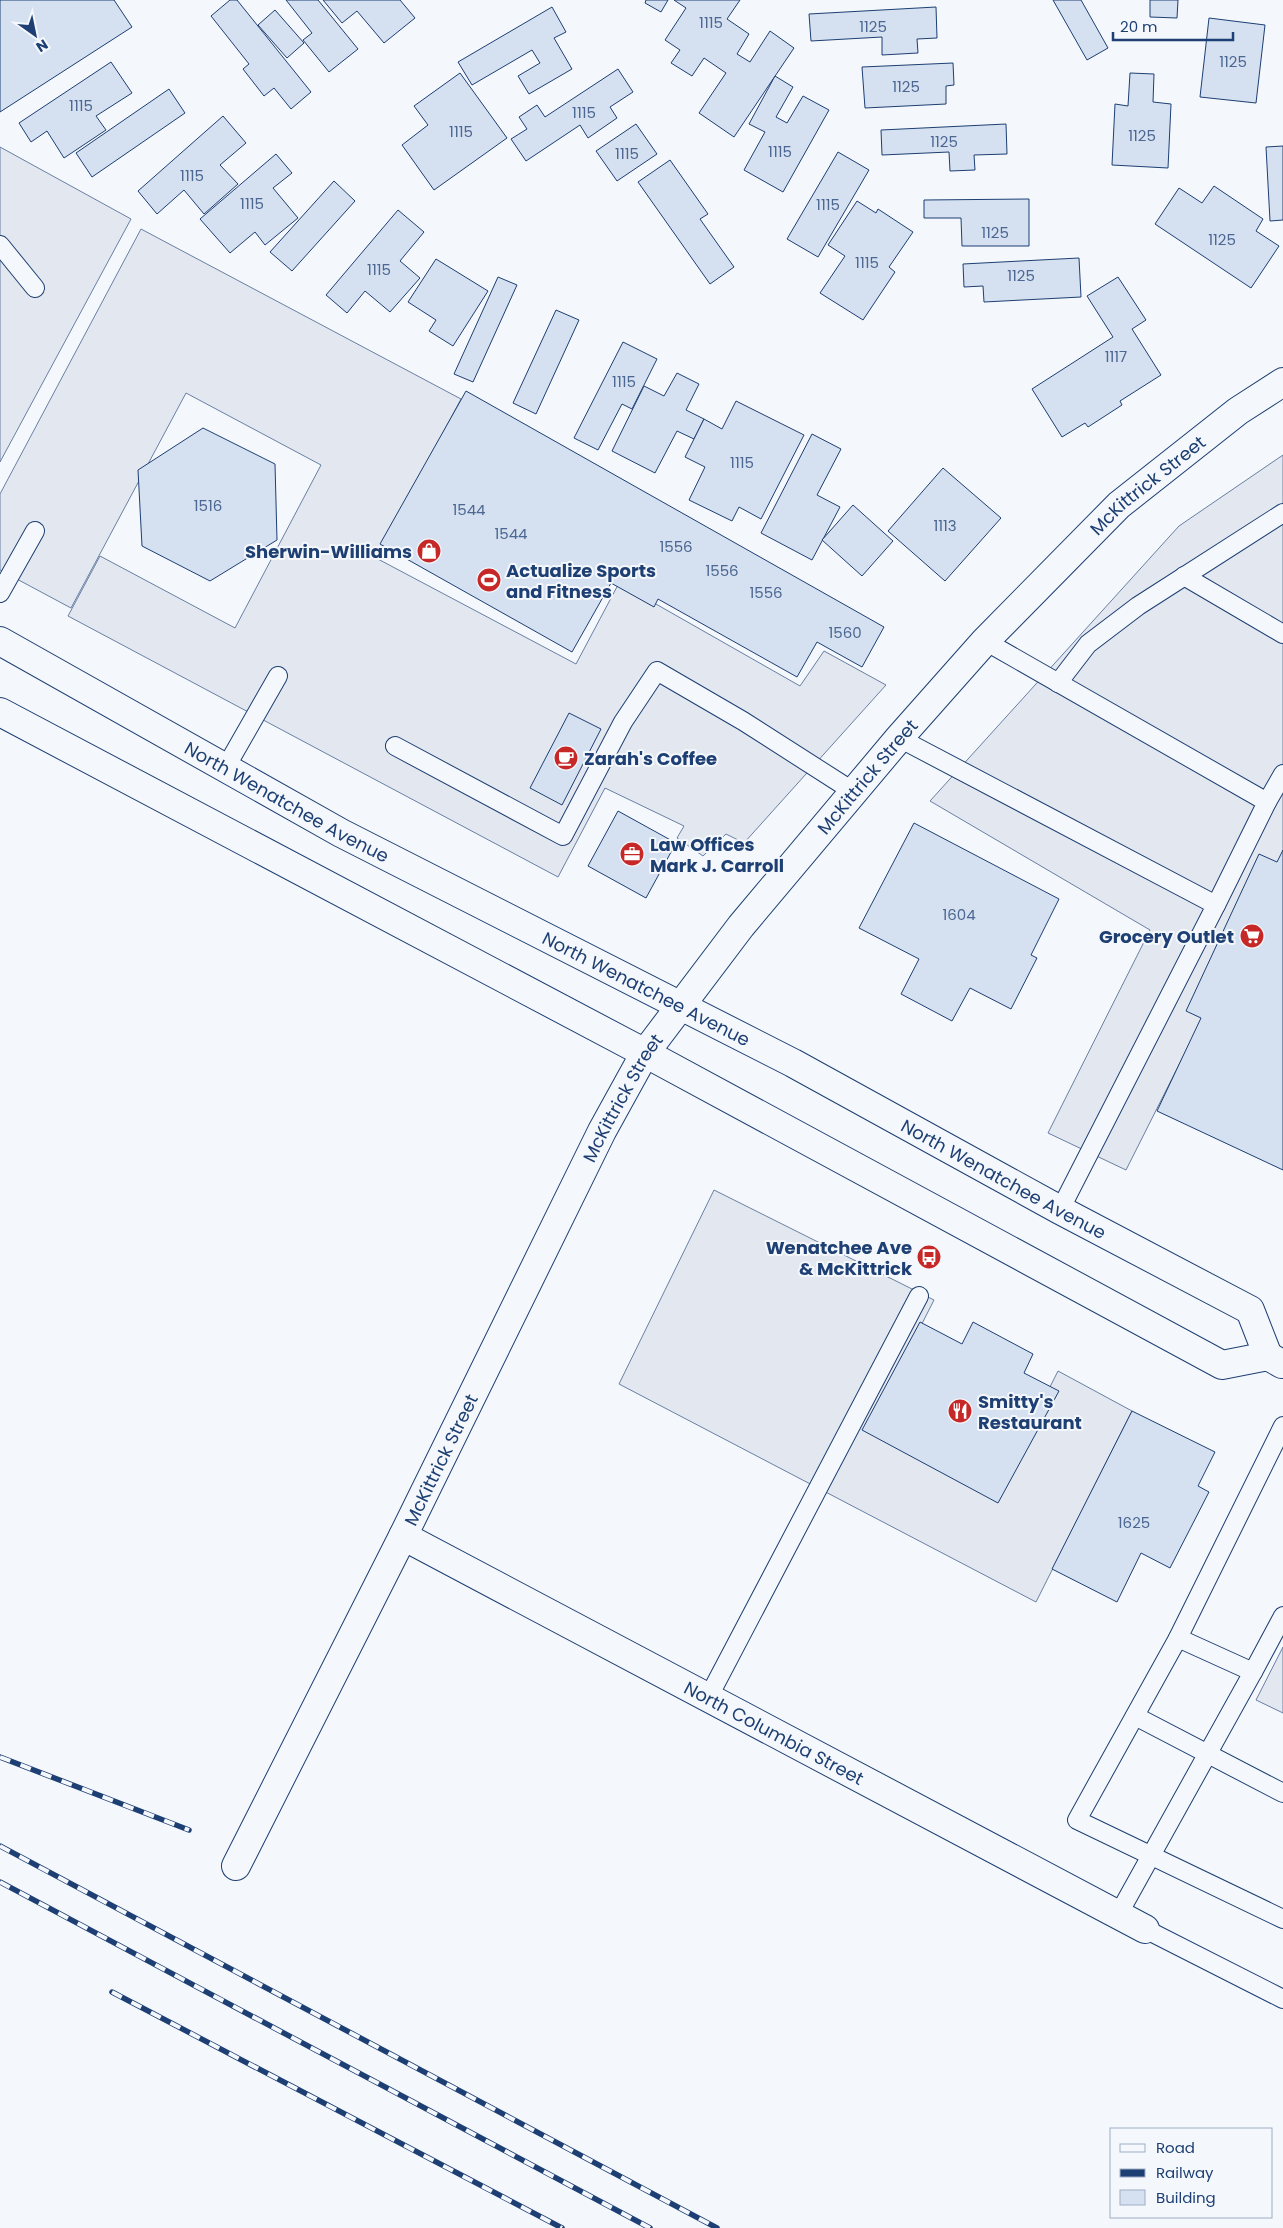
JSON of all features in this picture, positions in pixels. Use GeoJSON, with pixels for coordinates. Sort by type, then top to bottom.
{"type":"FeatureCollection","features":[{"type":"Feature","properties":{"kind":"main road","name":"McKittrick Street"},"geometry":{"type":"LineString","coordinates":[[236,1866],[403,1536],[602,1131],[645,1053],[741,926],[985,641],[1119,505],[1238,410],[1283,382]]}},
{"type":"Feature","properties":{"kind":"main road","name":"North Wenatchee Avenue"},"geometry":{"type":"LineString","coordinates":[[0,641],[341,833],[792,1063],[1060,1210],[1250,1310],[1275,1360],[1222,1364],[645,1053],[0,712]]}},
{"type":"Feature","properties":{"kind":"main road","name":"North Columbia Street"},"geometry":{"type":"LineString","coordinates":[[403,1536],[1145,1929]]}},
{"type":"Feature","properties":{"kind":"lane"},"geometry":{"type":"LineString","coordinates":[[0,246],[35,288]]}},
{"type":"Feature","properties":{"kind":"lane"},"geometry":{"type":"LineString","coordinates":[[1058,683],[1088,644],[1138,606],[1283,513]]}},
{"type":"Feature","properties":{"kind":"lane"},"geometry":{"type":"LineString","coordinates":[[0,593],[35,531]]}},
{"type":"Feature","properties":{"kind":"lane"},"geometry":{"type":"LineString","coordinates":[[1184,576],[1283,634]]}},
{"type":"Feature","properties":{"kind":"lane"},"geometry":{"type":"LineString","coordinates":[[985,641],[1267,802]]}},
{"type":"Feature","properties":{"kind":"lane"},"geometry":{"type":"LineString","coordinates":[[395,746],[564,836],[623,722],[657,671],[742,721],[854,792]]}},
{"type":"Feature","properties":{"kind":"lane"},"geometry":{"type":"LineString","coordinates":[[226,767],[278,676]]}},
{"type":"Feature","properties":{"kind":"lane"},"geometry":{"type":"LineString","coordinates":[[900,738],[1216,904]]}},
{"type":"Feature","properties":{"kind":"lane"},"geometry":{"type":"LineString","coordinates":[[1060,1210],[1283,774]]}},
{"type":"Feature","properties":{"kind":"lane"},"geometry":{"type":"LineString","coordinates":[[708,1698],[919,1296]]}},
{"type":"Feature","properties":{"kind":"lane"},"geometry":{"type":"LineString","coordinates":[[1283,1426],[1178,1638],[1076,1820],[1283,1919]]}},
{"type":"Feature","properties":{"kind":"lane"},"geometry":{"type":"LineString","coordinates":[[1118,1915],[1283,1616]]}},
{"type":"Feature","properties":{"kind":"lane"},"geometry":{"type":"LineString","coordinates":[[1178,1638],[1252,1672]]}},
{"type":"Feature","properties":{"kind":"lane"},"geometry":{"type":"LineString","coordinates":[[1135,1716],[1283,1793]]}},
{"type":"Feature","properties":{"kind":"lane"},"geometry":{"type":"LineString","coordinates":[[1145,1929],[1283,1999]]}},
{"type":"Feature","properties":{"kind":"shaded area"},"geometry":{"type":"Polygon","coordinates":[[[0,147],[131,219],[0,462],[0,147]]]}},
{"type":"Feature","properties":{"kind":"shaded area"},"geometry":{"type":"Polygon","coordinates":[[[141,229],[461,399],[376,558],[576,664],[619,583],[800,686],[824,651],[886,685],[744,843],[726,834],[703,856],[677,838],[684,826],[605,788],[558,877],[68,616],[100,556],[235,628],[321,465],[186,393],[71,608],[0,570],[0,494],[141,229]]]}},
{"type":"Feature","properties":{"kind":"shaded area"},"geometry":{"type":"Polygon","coordinates":[[[1283,455],[1283,858],[1126,1170],[1048,1133],[1150,930],[930,801],[1179,526],[1283,455]]]}},
{"type":"Feature","properties":{"kind":"shaded area"},"geometry":{"type":"Polygon","coordinates":[[[714,1190],[934,1300],[870,1426],[998,1490],[1058,1371],[1132,1411],[1036,1602],[619,1384],[714,1190]]]}},
{"type":"Feature","properties":{"kind":"shaded area"},"geometry":{"type":"Polygon","coordinates":[[[1283,1647],[1283,1713],[1256,1700],[1283,1647]]]}},
{"type":"Feature","properties":{"kind":"building"},"geometry":{"type":"Polygon","coordinates":[[[0,0],[114,0],[132,27],[0,112],[0,0]]]}},
{"type":"Feature","properties":{"kind":"building"},"geometry":{"type":"Polygon","coordinates":[[[230,0],[237,0],[311,92],[291,109],[274,88],[264,96],[243,69],[249,64],[211,16],[230,0]]]}},
{"type":"Feature","properties":{"kind":"building"},"geometry":{"type":"Polygon","coordinates":[[[286,0],[318,0],[358,49],[329,72],[303,40],[312,33],[286,0]]]}},
{"type":"Feature","properties":{"kind":"building"},"geometry":{"type":"Polygon","coordinates":[[[323,0],[400,0],[415,18],[384,43],[357,11],[342,23],[323,0]]]}},
{"type":"Feature","properties":{"kind":"building"},"geometry":{"type":"Polygon","coordinates":[[[646,0],[668,0],[661,12],[645,3],[646,0]]]}},
{"type":"Feature","properties":{"kind":"building"},"geometry":{"type":"Polygon","coordinates":[[[674,0],[740,0],[727,19],[749,34],[737,54],[750,62],[770,31],[794,48],[734,137],[699,113],[726,73],[704,58],[692,76],[671,63],[680,50],[665,40],[686,8],[674,0]]]}},
{"type":"Feature","properties":{"kind":"building"},"geometry":{"type":"Polygon","coordinates":[[[1053,0],[1081,0],[1108,48],[1087,60],[1053,0]]]}},
{"type":"Feature","properties":{"kind":"building"},"geometry":{"type":"Polygon","coordinates":[[[1150,0],[1178,0],[1177,18],[1150,17],[1150,0]]]}},
{"type":"Feature","properties":{"kind":"building"},"geometry":{"type":"Polygon","coordinates":[[[552,7],[566,32],[554,38],[572,69],[529,94],[518,76],[540,63],[532,50],[472,85],[458,62],[552,7]]]}},
{"type":"Feature","properties":{"kind":"building"},"geometry":{"type":"Polygon","coordinates":[[[936,7],[937,38],[917,39],[918,53],[882,55],[882,37],[811,41],[809,14],[936,7]]]}},
{"type":"Feature","properties":{"kind":"building"},"geometry":{"type":"Polygon","coordinates":[[[275,10],[304,43],[287,58],[258,25],[275,10]]]}},
{"type":"Feature","properties":{"kind":"building"},"geometry":{"type":"Polygon","coordinates":[[[1209,18],[1265,25],[1256,103],[1200,97],[1209,18]]]}},
{"type":"Feature","properties":{"kind":"building"},"geometry":{"type":"Polygon","coordinates":[[[111,62],[132,93],[96,116],[106,130],[64,158],[47,131],[31,142],[19,123],[111,62]]]}},
{"type":"Feature","properties":{"kind":"building"},"geometry":{"type":"Polygon","coordinates":[[[953,63],[954,85],[946,86],[946,104],[865,108],[862,67],[953,63]]]}},
{"type":"Feature","properties":{"kind":"building"},"geometry":{"type":"Polygon","coordinates":[[[618,69],[633,92],[610,107],[617,118],[588,138],[580,125],[526,161],[511,139],[527,129],[519,117],[537,105],[545,117],[618,69]]]}},
{"type":"Feature","properties":{"kind":"building"},"geometry":{"type":"Polygon","coordinates":[[[460,73],[507,138],[434,190],[402,145],[428,125],[414,106],[460,73]]]}},
{"type":"Feature","properties":{"kind":"building"},"geometry":{"type":"Polygon","coordinates":[[[1130,73],[1154,74],[1153,102],[1171,104],[1168,168],[1112,165],[1115,104],[1128,106],[1130,73]]]}},
{"type":"Feature","properties":{"kind":"building"},"geometry":{"type":"Polygon","coordinates":[[[775,76],[793,87],[776,117],[787,123],[803,96],[829,110],[783,192],[744,170],[765,132],[749,124],[775,76]]]}},
{"type":"Feature","properties":{"kind":"building"},"geometry":{"type":"Polygon","coordinates":[[[169,89],[185,113],[92,177],[76,153],[169,89]]]}},
{"type":"Feature","properties":{"kind":"building"},"geometry":{"type":"Polygon","coordinates":[[[223,116],[246,143],[220,165],[238,184],[204,214],[184,190],[157,214],[138,191],[223,116]]]}},
{"type":"Feature","properties":{"kind":"building"},"geometry":{"type":"Polygon","coordinates":[[[636,124],[657,154],[617,181],[596,151],[636,124]]]}},
{"type":"Feature","properties":{"kind":"building"},"geometry":{"type":"Polygon","coordinates":[[[1006,124],[1007,154],[974,155],[975,170],[950,171],[949,152],[882,155],[881,130],[1006,124]]]}},
{"type":"Feature","properties":{"kind":"building"},"geometry":{"type":"Polygon","coordinates":[[[1283,146],[1283,220],[1270,221],[1266,147],[1283,146]]]}},
{"type":"Feature","properties":{"kind":"building"},"geometry":{"type":"Polygon","coordinates":[[[838,152],[869,170],[818,257],[787,239],[838,152]]]}},
{"type":"Feature","properties":{"kind":"building"},"geometry":{"type":"Polygon","coordinates":[[[276,154],[292,173],[273,188],[298,218],[265,245],[255,232],[230,253],[200,219],[276,154]]]}},
{"type":"Feature","properties":{"kind":"building"},"geometry":{"type":"Polygon","coordinates":[[[670,160],[708,214],[700,219],[734,267],[710,284],[638,182],[670,160]]]}},
{"type":"Feature","properties":{"kind":"building"},"geometry":{"type":"Polygon","coordinates":[[[334,181],[355,201],[292,271],[270,252],[334,181]]]}},
{"type":"Feature","properties":{"kind":"building"},"geometry":{"type":"Polygon","coordinates":[[[1214,186],[1263,219],[1256,231],[1279,246],[1251,288],[1155,224],[1179,188],[1202,203],[1214,186]]]}},
{"type":"Feature","properties":{"kind":"building"},"geometry":{"type":"Polygon","coordinates":[[[1029,199],[1029,246],[962,246],[961,218],[924,218],[924,200],[1029,199]]]}},
{"type":"Feature","properties":{"kind":"building"},"geometry":{"type":"Polygon","coordinates":[[[857,201],[876,213],[878,209],[913,232],[889,267],[895,272],[863,320],[820,293],[845,256],[828,245],[857,201]]]}},
{"type":"Feature","properties":{"kind":"building"},"geometry":{"type":"Polygon","coordinates":[[[398,210],[424,232],[400,261],[420,278],[390,312],[365,291],[347,313],[326,295],[398,210]]]}},
{"type":"Feature","properties":{"kind":"building"},"geometry":{"type":"Polygon","coordinates":[[[1079,258],[1081,297],[984,302],[983,286],[964,287],[963,264],[1079,258]]]}},
{"type":"Feature","properties":{"kind":"building"},"geometry":{"type":"Polygon","coordinates":[[[436,259],[488,291],[453,346],[429,331],[436,320],[408,302],[436,259]]]}},
{"type":"Feature","properties":{"kind":"building"},"geometry":{"type":"Polygon","coordinates":[[[498,277],[517,285],[473,382],[454,374],[498,277]]]}},
{"type":"Feature","properties":{"kind":"building"},"geometry":{"type":"Polygon","coordinates":[[[1118,277],[1146,320],[1132,329],[1161,375],[1120,401],[1122,405],[1088,427],[1085,423],[1062,437],[1032,389],[1113,337],[1087,296],[1118,277]]]}},
{"type":"Feature","properties":{"kind":"building"},"geometry":{"type":"Polygon","coordinates":[[[556,310],[579,320],[536,414],[513,403],[556,310]]]}},
{"type":"Feature","properties":{"kind":"building"},"geometry":{"type":"Polygon","coordinates":[[[623,342],[657,359],[632,409],[622,404],[598,450],[574,438],[623,342]]]}},
{"type":"Feature","properties":{"kind":"building"},"geometry":{"type":"Polygon","coordinates":[[[677,373],[699,384],[686,410],[704,419],[694,439],[677,431],[655,473],[612,451],[644,386],[664,396],[677,373]]]}},
{"type":"Feature","properties":{"kind":"building"},"geometry":{"type":"Polygon","coordinates":[[[466,391],[884,627],[862,667],[817,642],[797,677],[658,599],[654,607],[611,583],[572,652],[380,544],[466,391]]]}},
{"type":"Feature","properties":{"kind":"building"},"geometry":{"type":"Polygon","coordinates":[[[736,401],[804,435],[761,519],[739,507],[732,521],[689,500],[705,467],[685,457],[704,419],[722,429],[736,401]]]}},
{"type":"Feature","properties":{"kind":"building"},"geometry":{"type":"Polygon","coordinates":[[[203,428],[275,464],[277,540],[210,581],[142,546],[138,470],[203,428]]]}},
{"type":"Feature","properties":{"kind":"building"},"geometry":{"type":"Polygon","coordinates":[[[812,434],[841,449],[817,495],[840,507],[812,560],[761,533],[812,434]]]}},
{"type":"Feature","properties":{"kind":"building"},"geometry":{"type":"Polygon","coordinates":[[[943,468],[1001,518],[945,581],[888,531],[943,468]]]}},
{"type":"Feature","properties":{"kind":"building"},"geometry":{"type":"Polygon","coordinates":[[[853,505],[893,541],[862,576],[822,540],[853,505]]]}},
{"type":"Feature","properties":{"kind":"building","name":"Zarah's Coffee"},"geometry":{"type":"Polygon","coordinates":[[[569,713],[601,729],[562,805],[530,788],[569,713]]]}},
{"type":"Feature","properties":{"kind":"building","name":"Law Offices Mark J. Carroll"},"geometry":{"type":"Polygon","coordinates":[[[618,811],[676,843],[646,898],[588,866],[618,811]]]}},
{"type":"Feature","properties":{"kind":"building"},"geometry":{"type":"Polygon","coordinates":[[[914,823],[1059,899],[1031,955],[1037,958],[1011,1009],[970,988],[952,1021],[901,994],[919,959],[859,928],[914,823]]]}},
{"type":"Feature","properties":{"kind":"building","name":"Grocery Outlet"},"geometry":{"type":"Polygon","coordinates":[[[1283,850],[1283,1170],[1157,1111],[1201,1018],[1186,1011],[1259,854],[1277,862],[1283,850]]]}},
{"type":"Feature","properties":{"kind":"building","name":"Smitty's Restaurant"},"geometry":{"type":"Polygon","coordinates":[[[920,1322],[962,1344],[973,1322],[1033,1354],[1024,1373],[1059,1391],[998,1503],[862,1430],[920,1322]]]}},
{"type":"Feature","properties":{"kind":"building"},"geometry":{"type":"Polygon","coordinates":[[[1132,1411],[1215,1452],[1198,1486],[1209,1492],[1170,1568],[1141,1553],[1117,1602],[1052,1569],[1132,1411]]]}},
{"type":"Feature","properties":{"kind":"railway"},"geometry":{"type":"LineString","coordinates":[[0,1757],[189,1830]]}},
{"type":"Feature","properties":{"kind":"railway"},"geometry":{"type":"LineString","coordinates":[[0,1846],[717,2228]]}},
{"type":"Feature","properties":{"kind":"railway"},"geometry":{"type":"LineString","coordinates":[[0,1882],[650,2228]]}},
{"type":"Feature","properties":{"kind":"railway"},"geometry":{"type":"LineString","coordinates":[[112,1992],[562,2228]]}},
{"type":"Feature","properties":{"kind":"place","name":"Sherwin-Williams"},"geometry":{"type":"Point","coordinates":[429,551]}},
{"type":"Feature","properties":{"kind":"place","name":"Actualize Sports and Fitness"},"geometry":{"type":"Point","coordinates":[489,580]}},
{"type":"Feature","properties":{"kind":"place","name":"Zarah's Coffee"},"geometry":{"type":"Point","coordinates":[566,758]}},
{"type":"Feature","properties":{"kind":"place","name":"Law Offices Mark J. Carroll"},"geometry":{"type":"Point","coordinates":[632,854]}},
{"type":"Feature","properties":{"kind":"place","name":"Grocery Outlet"},"geometry":{"type":"Point","coordinates":[1252,936]}},
{"type":"Feature","properties":{"kind":"place","name":"Wenatchee Ave & McKittrick"},"geometry":{"type":"Point","coordinates":[929,1257]}},
{"type":"Feature","properties":{"kind":"place","name":"Smitty's Restaurant"},"geometry":{"type":"Point","coordinates":[960,1411]}}]}
